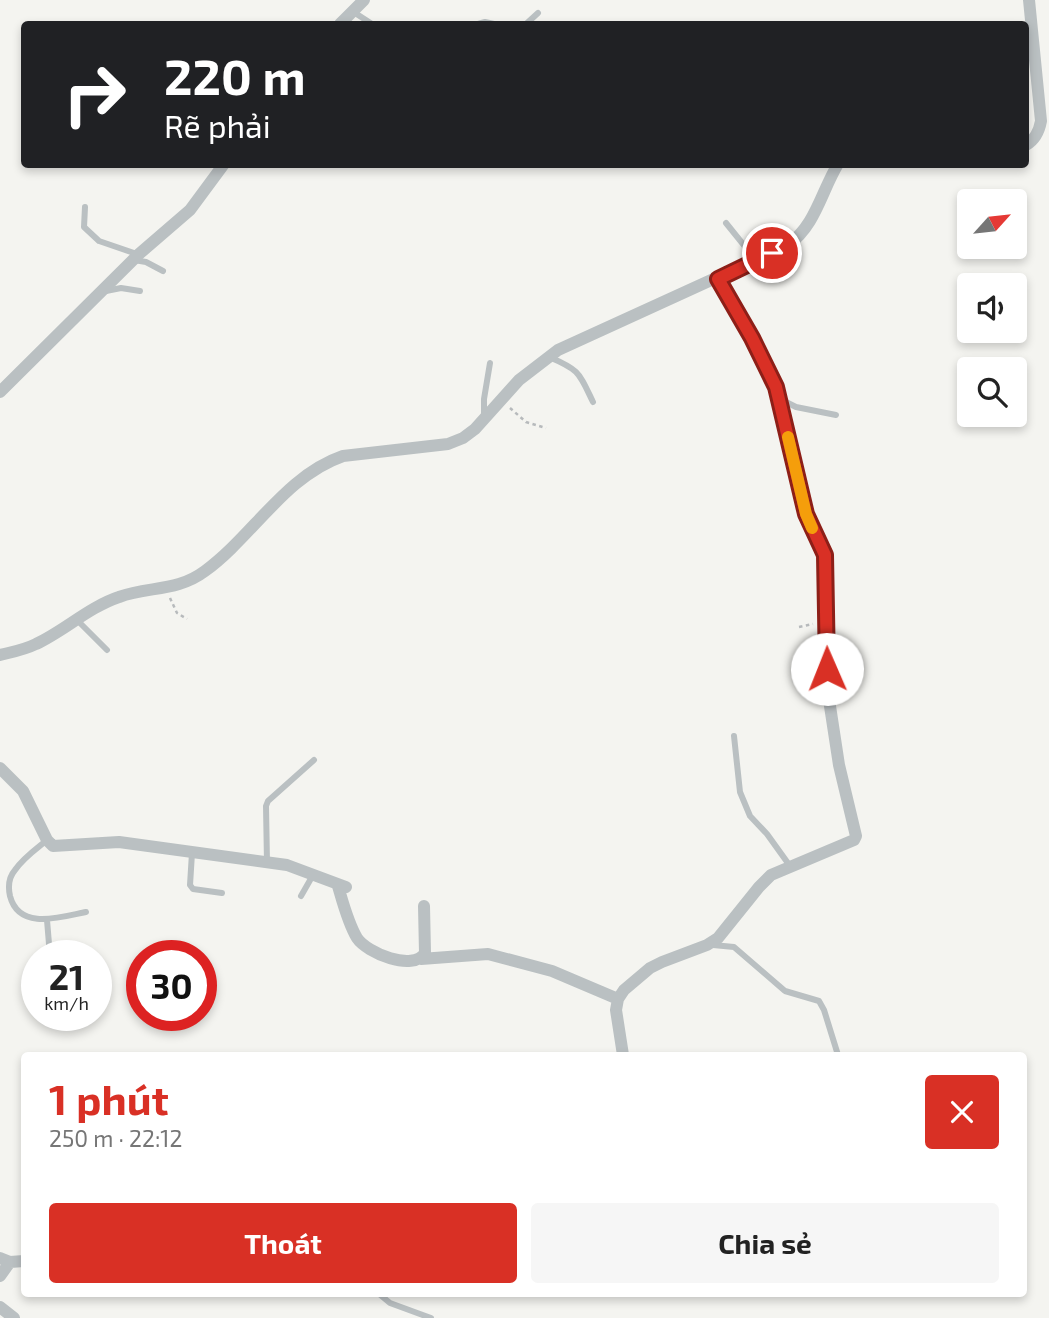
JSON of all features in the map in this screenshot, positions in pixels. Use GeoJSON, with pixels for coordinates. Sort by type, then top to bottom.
{"type":"FeatureCollection","features":[{"type":"Feature","properties":{"kind":"street"},"geometry":{"type":"LineString","coordinates":[[343,21],[363,0]]}},
{"type":"Feature","properties":{"kind":"street"},"geometry":{"type":"LineString","coordinates":[[1029,0],[1040,95],[1039,131],[1029,143]]}},
{"type":"Feature","properties":{"kind":"street"},"geometry":{"type":"LineString","coordinates":[[0,392],[137,257],[191,210],[220,168]]}},
{"type":"Feature","properties":{"kind":"street"},"geometry":{"type":"LineString","coordinates":[[0,655],[38,643],[119,597],[166,589],[190,581],[227,553],[299,480],[327,461],[343,456],[448,444],[463,438],[500,399],[548,357],[585,336],[718,279],[789,245],[801,236],[809,225],[836,168]]}},
{"type":"Feature","properties":{"kind":"street"},"geometry":{"type":"LineString","coordinates":[[623,1052],[616,1010],[618,999],[624,990],[650,968],[718,938],[771,876],[853,840],[856,836],[839,765],[828,693],[825,555],[806,514],[780,399],[766,364],[718,279]]}},
{"type":"Feature","properties":{"kind":"street"},"geometry":{"type":"LineString","coordinates":[[0,768],[23,790],[47,840],[53,846],[120,842],[299,868],[342,887],[358,940],[395,961],[488,954],[552,971],[618,999]]}},
{"type":"Feature","properties":{"kind":"street"},"geometry":{"type":"LineString","coordinates":[[422,959],[425,953],[424,906]]}},
{"type":"Feature","properties":{"kind":"street"},"geometry":{"type":"LineString","coordinates":[[0,1276],[5,1260]]}},
{"type":"Feature","properties":{"kind":"street"},"geometry":{"type":"LineString","coordinates":[[0,1307],[14,1318]]}},
{"type":"Feature","properties":{"kind":"lane"},"geometry":{"type":"LineString","coordinates":[[352,11],[367,21]]}},
{"type":"Feature","properties":{"kind":"lane"},"geometry":{"type":"LineString","coordinates":[[529,21],[538,13]]}},
{"type":"Feature","properties":{"kind":"lane"},"geometry":{"type":"LineString","coordinates":[[85,207],[84,227],[99,241],[163,271]]}},
{"type":"Feature","properties":{"kind":"lane"},"geometry":{"type":"LineString","coordinates":[[726,223],[756,261]]}},
{"type":"Feature","properties":{"kind":"lane"},"geometry":{"type":"LineString","coordinates":[[104,291],[121,288],[140,291]]}},
{"type":"Feature","properties":{"kind":"lane"},"geometry":{"type":"LineString","coordinates":[[548,357],[572,367],[580,374],[593,402]]}},
{"type":"Feature","properties":{"kind":"lane"},"geometry":{"type":"LineString","coordinates":[[484,418],[490,363]]}},
{"type":"Feature","properties":{"kind":"lane"},"geometry":{"type":"LineString","coordinates":[[780,399],[796,407],[836,415]]}},
{"type":"Feature","properties":{"kind":"lane"},"geometry":{"type":"LineString","coordinates":[[77,620],[107,650]]}},
{"type":"Feature","properties":{"kind":"lane"},"geometry":{"type":"LineString","coordinates":[[734,736],[740,792],[750,816],[790,866]]}},
{"type":"Feature","properties":{"kind":"lane"},"geometry":{"type":"LineString","coordinates":[[267,863],[268,801],[314,760]]}},
{"type":"Feature","properties":{"kind":"lane"},"geometry":{"type":"LineString","coordinates":[[47,840],[13,872],[9,884],[11,898],[19,914],[47,920],[86,912]]}},
{"type":"Feature","properties":{"kind":"lane"},"geometry":{"type":"LineString","coordinates":[[192,853],[190,885],[193,889],[222,893]]}},
{"type":"Feature","properties":{"kind":"lane"},"geometry":{"type":"LineString","coordinates":[[301,896],[313,875]]}},
{"type":"Feature","properties":{"kind":"lane"},"geometry":{"type":"LineString","coordinates":[[47,920],[49,940]]}},
{"type":"Feature","properties":{"kind":"lane"},"geometry":{"type":"LineString","coordinates":[[707,945],[734,947],[785,992],[819,1001],[837,1052]]}},
{"type":"Feature","properties":{"kind":"lane"},"geometry":{"type":"LineString","coordinates":[[383,1297],[390,1303],[431,1318]]}},
{"type":"Feature","properties":{"kind":"path"},"geometry":{"type":"LineString","coordinates":[[500,399],[526,422],[546,428]]}},
{"type":"Feature","properties":{"kind":"path"},"geometry":{"type":"LineString","coordinates":[[166,589],[177,613],[187,619]]}},
{"type":"Feature","properties":{"kind":"slow traffic"},"geometry":{"type":"LineString","coordinates":[[788,437],[808,522],[812,528]]}},
{"type":"Feature","properties":{"kind":"route"},"geometry":{"type":"LineString","coordinates":[[772,253],[718,279],[776,387],[808,522],[825,555],[827,669]]}}]}
